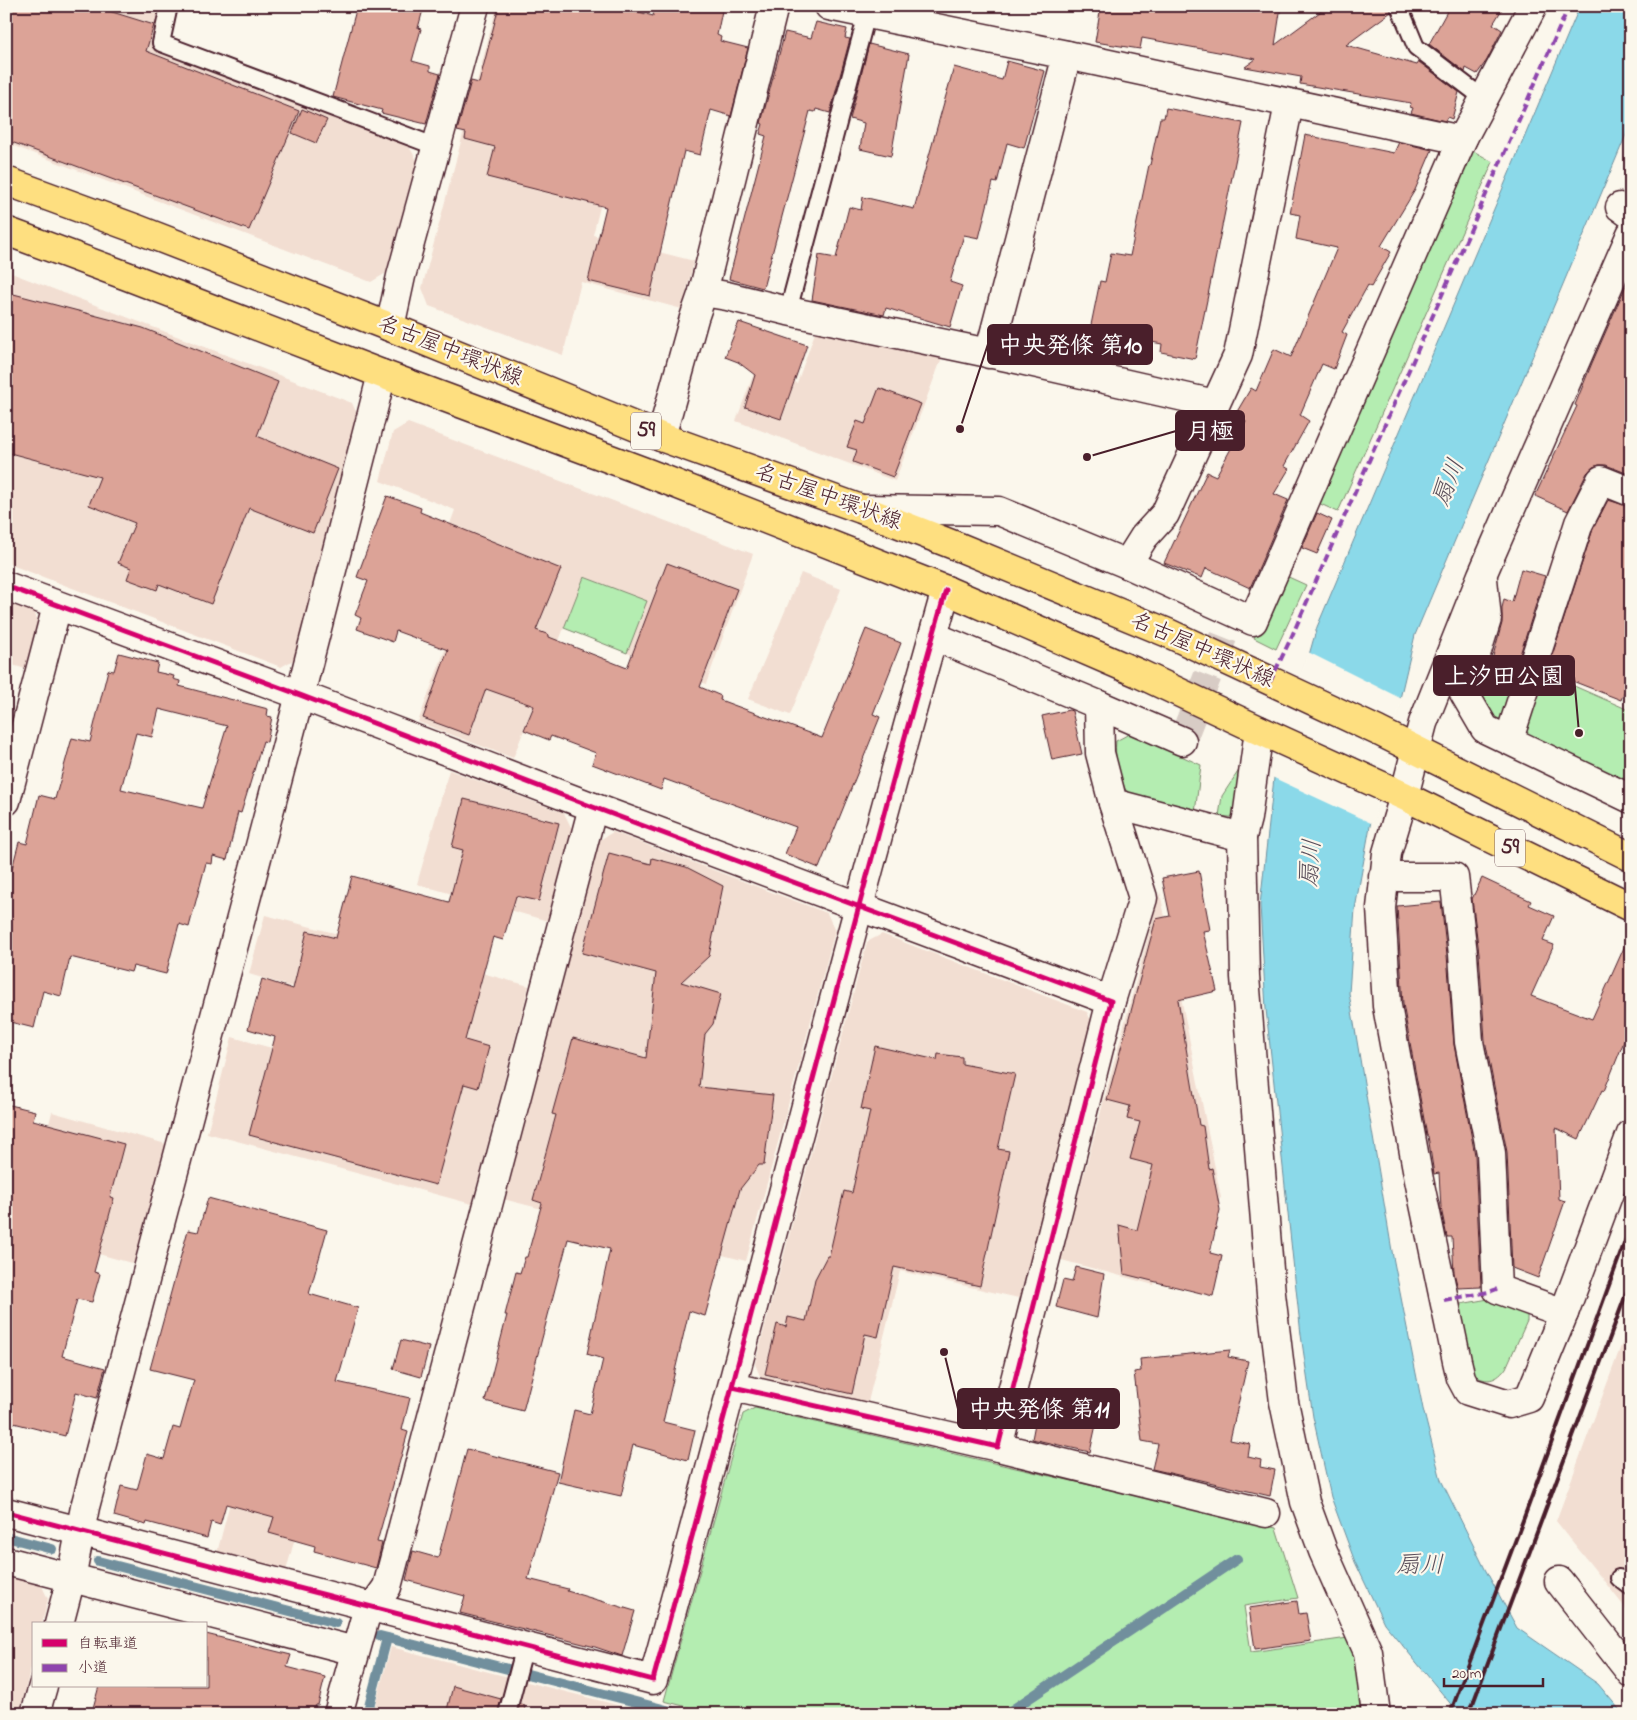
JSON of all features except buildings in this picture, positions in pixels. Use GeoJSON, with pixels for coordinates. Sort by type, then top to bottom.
{"type":"FeatureCollection","features":[{"type":"Feature","properties":{"kind":"main road","name":"名古屋中環状線"},"geometry":{"type":"LineString","coordinates":[[6,181],[137,229],[390,327],[661,438],[861,509],[959,547],[1168,633],[1464,773],[1631,857]]}},
{"type":"Feature","properties":{"kind":"main road","name":"名古屋中環状線"},"geometry":{"type":"LineString","coordinates":[[6,232],[648,473],[946,590],[1138,673],[1397,793],[1631,907]]}},
{"type":"Feature","properties":{"kind":"street"},"geometry":{"type":"LineString","coordinates":[[390,327],[401,276],[474,6]]}},
{"type":"Feature","properties":{"kind":"street"},"geometry":{"type":"LineString","coordinates":[[661,438],[703,292],[774,6]]}},
{"type":"Feature","properties":{"kind":"street"},"geometry":{"type":"LineString","coordinates":[[829,6],[1452,138],[1463,138]]}},
{"type":"Feature","properties":{"kind":"street"},"geometry":{"type":"LineString","coordinates":[[861,509],[999,511],[1127,564],[1253,621],[1463,138],[1534,6]]}},
{"type":"Feature","properties":{"kind":"street"},"geometry":{"type":"LineString","coordinates":[[989,354],[1067,55]]}},
{"type":"Feature","properties":{"kind":"street"},"geometry":{"type":"LineString","coordinates":[[1127,564],[1144,537],[1165,514],[1238,355],[1289,104]]}},
{"type":"Feature","properties":{"kind":"street"},"geometry":{"type":"LineString","coordinates":[[1631,234],[1482,575],[1423,723],[1408,746],[1397,793],[1383,877],[1381,908],[1387,1006],[1457,1361],[1461,1378],[1468,1391],[1510,1404],[1530,1398],[1631,1134]]}},
{"type":"Feature","properties":{"kind":"street"},"geometry":{"type":"LineString","coordinates":[[703,292],[1216,404]]}},
{"type":"Feature","properties":{"kind":"street"},"geometry":{"type":"LineString","coordinates":[[60,1622],[88,1497],[300,695],[382,374]]}},
{"type":"Feature","properties":{"kind":"street"},"geometry":{"type":"LineString","coordinates":[[1509,739],[1580,523],[1602,480],[1631,492]]}},
{"type":"Feature","properties":{"kind":"street"},"geometry":{"type":"LineString","coordinates":[[1482,575],[1487,619],[1464,693],[1485,729],[1631,799]]}},
{"type":"Feature","properties":{"kind":"street"},"geometry":{"type":"LineString","coordinates":[[6,586],[1112,1001]]}},
{"type":"Feature","properties":{"kind":"street"},"geometry":{"type":"LineString","coordinates":[[6,1512],[372,1606],[523,1654],[653,1680],[733,1387],[858,906],[946,590]]}},
{"type":"Feature","properties":{"kind":"street"},"geometry":{"type":"LineString","coordinates":[[6,801],[57,606]]}},
{"type":"Feature","properties":{"kind":"street"},"geometry":{"type":"LineString","coordinates":[[933,636],[1182,741]]}},
{"type":"Feature","properties":{"kind":"street"},"geometry":{"type":"LineString","coordinates":[[998,1447],[1112,1001],[1144,898],[1113,803],[1100,753],[1099,705]]}},
{"type":"Feature","properties":{"kind":"street"},"geometry":{"type":"LineString","coordinates":[[1264,733],[1248,818],[1242,837],[1245,977],[1270,1284],[1284,1402],[1305,1502],[1368,1652],[1376,1714]]}},
{"type":"Feature","properties":{"kind":"street"},"geometry":{"type":"LineString","coordinates":[[1113,803],[1242,837]]}},
{"type":"Feature","properties":{"kind":"street"},"geometry":{"type":"LineString","coordinates":[[338,1714],[365,1618],[387,1587],[593,807]]}},
{"type":"Feature","properties":{"kind":"street"},"geometry":{"type":"LineString","coordinates":[[1383,877],[1454,877],[1463,954],[1469,1042],[1491,1153],[1497,1289],[1564,1313]]}},
{"type":"Feature","properties":{"kind":"street"},"geometry":{"type":"LineString","coordinates":[[733,1387],[998,1447],[1266,1512]]}},
{"type":"Feature","properties":{"kind":"street"},"geometry":{"type":"LineString","coordinates":[[6,1561],[355,1651]]}},
{"type":"Feature","properties":{"kind":"street"},"geometry":{"type":"LineString","coordinates":[[1559,1581],[1631,1673]]}},
{"type":"Feature","properties":{"kind":"street"},"geometry":{"type":"LineString","coordinates":[[35,1714],[42,1688]]}},
{"type":"Feature","properties":{"kind":"lane"},"geometry":{"type":"LineString","coordinates":[[169,6],[161,43],[436,147]]}},
{"type":"Feature","properties":{"kind":"lane"},"geometry":{"type":"LineString","coordinates":[[1399,6],[1416,47],[1483,98]]}},
{"type":"Feature","properties":{"kind":"lane"},"geometry":{"type":"LineString","coordinates":[[788,311],[867,14]]}},
{"type":"Feature","properties":{"kind":"lane"},"geometry":{"type":"LineString","coordinates":[[507,1714],[523,1654]]}},
{"type":"Feature","properties":{"kind":"shaded area"},"geometry":{"type":"Polygon","coordinates":[[[6,6],[160,6],[151,43],[152,48],[408,145],[417,160],[386,273],[371,282],[6,143],[6,6]]]}},
{"type":"Feature","properties":{"kind":"shaded area"},"geometry":{"type":"Polygon","coordinates":[[[497,6],[650,6],[593,235],[694,261],[682,309],[581,282],[563,355],[429,306],[422,288],[497,6]]]}},
{"type":"Feature","properties":{"kind":"shaded area"},"geometry":{"type":"Polygon","coordinates":[[[6,271],[352,403],[358,416],[295,659],[281,667],[6,563],[6,271]]]}},
{"type":"Feature","properties":{"kind":"shaded area"},"geometry":{"type":"Polygon","coordinates":[[[816,330],[943,355],[895,481],[736,421],[755,370],[797,383],[816,330]]]}},
{"type":"Feature","properties":{"kind":"shaded area"},"geometry":{"type":"Polygon","coordinates":[[[408,423],[753,554],[706,684],[564,628],[513,758],[418,722],[467,591],[431,577],[455,510],[380,481],[393,432],[408,423]]]}},
{"type":"Feature","properties":{"kind":"shaded area"},"geometry":{"type":"Polygon","coordinates":[[[801,573],[841,589],[790,715],[748,699],[801,573]]]}},
{"type":"Feature","properties":{"kind":"shaded area"},"geometry":{"type":"Polygon","coordinates":[[[6,601],[34,612],[42,630],[32,671],[6,663],[6,601]]]}},
{"type":"Feature","properties":{"kind":"shaded area"},"geometry":{"type":"Polygon","coordinates":[[[449,770],[564,813],[572,829],[548,921],[417,884],[449,770]]]}},
{"type":"Feature","properties":{"kind":"shaded area"},"geometry":{"type":"Polygon","coordinates":[[[613,832],[827,913],[835,931],[746,1261],[503,1199],[598,841],[613,832]]]}},
{"type":"Feature","properties":{"kind":"shaded area"},"geometry":{"type":"Polygon","coordinates":[[[1160,892],[1221,1198],[1209,1204],[1177,1196],[1154,1285],[1058,1259],[1084,1174],[1160,892]]]}},
{"type":"Feature","properties":{"kind":"shaded area"},"geometry":{"type":"Polygon","coordinates":[[[265,915],[529,986],[472,1204],[207,1133],[232,1037],[363,1073],[378,1013],[249,974],[265,915]]]}},
{"type":"Feature","properties":{"kind":"shaded area"},"geometry":{"type":"Polygon","coordinates":[[[882,934],[1087,1012],[1095,1029],[1023,1299],[900,1271],[867,1406],[763,1383],[755,1364],[867,942],[882,934]]]}},
{"type":"Feature","properties":{"kind":"shaded area"},"geometry":{"type":"Polygon","coordinates":[[[52,1112],[166,1144],[135,1264],[22,1233],[52,1112]]]}},
{"type":"Feature","properties":{"kind":"shaded area"},"geometry":{"type":"Polygon","coordinates":[[[1631,1319],[1631,1615],[1556,1521],[1631,1319]]]}},
{"type":"Feature","properties":{"kind":"shaded area"},"geometry":{"type":"Polygon","coordinates":[[[253,1415],[323,1435],[286,1571],[217,1553],[253,1415]]]}},
{"type":"Feature","properties":{"kind":"shaded area"},"geometry":{"type":"Polygon","coordinates":[[[6,1574],[40,1582],[48,1599],[42,1622],[32,1622],[32,1664],[19,1714],[6,1711],[6,1574]]]}},
{"type":"Feature","properties":{"kind":"shaded area"},"geometry":{"type":"Polygon","coordinates":[[[391,1647],[652,1714],[373,1714],[391,1647]]]}},
{"type":"Feature","properties":{"kind":"green space"},"geometry":{"type":"Polygon","coordinates":[[[1468,148],[1493,162],[1338,512],[1314,501],[1468,148]]]}},
{"type":"Feature","properties":{"kind":"green space"},"geometry":{"type":"Polygon","coordinates":[[[1282,574],[1306,585],[1276,649],[1254,638],[1282,574]]]}},
{"type":"Feature","properties":{"kind":"green space"},"geometry":{"type":"Polygon","coordinates":[[[584,577],[647,601],[627,653],[564,628],[584,577]]]}},
{"type":"Feature","properties":{"kind":"green space"},"geometry":{"type":"Polygon","coordinates":[[[1485,655],[1524,668],[1510,718],[1498,722],[1491,719],[1475,692],[1485,655]]]}},
{"type":"Feature","properties":{"kind":"green space"},"geometry":{"type":"Polygon","coordinates":[[[1540,671],[1631,711],[1631,780],[1617,785],[1530,741],[1522,726],[1540,671]]]}},
{"type":"Feature","properties":{"kind":"green space"},"geometry":{"type":"Polygon","coordinates":[[[1131,733],[1201,765],[1195,813],[1128,794],[1118,768],[1116,741],[1131,733]]]}},
{"type":"Feature","properties":{"kind":"green space"},"geometry":{"type":"Polygon","coordinates":[[[1245,761],[1239,818],[1219,816],[1222,796],[1245,761]]]}},
{"type":"Feature","properties":{"kind":"green space"},"geometry":{"type":"Polygon","coordinates":[[[1494,1298],[1527,1314],[1527,1321],[1506,1368],[1497,1377],[1488,1380],[1478,1377],[1469,1370],[1455,1305],[1494,1298]]]}},
{"type":"Feature","properties":{"kind":"green space"},"geometry":{"type":"Polygon","coordinates":[[[755,1408],[1276,1528],[1298,1598],[1244,1606],[1251,1652],[1348,1638],[1354,1654],[1365,1714],[715,1714],[664,1701],[743,1414],[755,1408]]]}},
{"type":"Feature","properties":{"kind":"water","name":"扇川"},"geometry":{"type":"Polygon","coordinates":[[[1580,6],[1631,6],[1631,123],[1415,635],[1370,826],[1355,909],[1349,993],[1393,1257],[1423,1409],[1441,1480],[1485,1569],[1517,1628],[1598,1684],[1623,1714],[1459,1714],[1384,1623],[1355,1562],[1331,1497],[1313,1417],[1301,1335],[1266,1009],[1260,905],[1274,778],[1317,627],[1580,6]]]}},
{"type":"Feature","properties":{"kind":"pier"},"geometry":{"type":"Polygon","coordinates":[[[1308,652],[1402,699],[1373,824],[1272,777],[1308,652]]]}},
{"type":"Feature","properties":{"kind":"waterway"},"geometry":{"type":"LineString","coordinates":[[6,1537],[52,1549]]}},
{"type":"Feature","properties":{"kind":"waterway"},"geometry":{"type":"LineString","coordinates":[[1006,1714],[1237,1559]]}},
{"type":"Feature","properties":{"kind":"waterway"},"geometry":{"type":"LineString","coordinates":[[98,1561],[336,1623]]}},
{"type":"Feature","properties":{"kind":"waterway"},"geometry":{"type":"LineString","coordinates":[[380,1636],[682,1714]]}},
{"type":"Feature","properties":{"kind":"waterway"},"geometry":{"type":"LineString","coordinates":[[367,1714],[387,1638]]}},
{"type":"Feature","properties":{"kind":"tunnel"},"geometry":{"type":"LineString","coordinates":[[1182,741],[1233,612]]}},
{"type":"Feature","properties":{"kind":"railway"},"geometry":{"type":"LineString","coordinates":[[1450,1714],[1631,1225]]}},
{"type":"Feature","properties":{"kind":"railway"},"geometry":{"type":"LineString","coordinates":[[1469,1714],[1631,1281]]}},
{"type":"Feature","properties":{"kind":"marked path"},"geometry":{"type":"LineString","coordinates":[[1270,682],[1569,6]]}},
{"type":"Feature","properties":{"kind":"marked path"},"geometry":{"type":"LineString","coordinates":[[1444,1300],[1497,1289]]}},
{"type":"Feature","properties":{"kind":"cycle path"},"geometry":{"type":"LineString","coordinates":[[6,586],[1111,1001],[998,1447],[733,1387]]}},
{"type":"Feature","properties":{"kind":"cycle path"},"geometry":{"type":"LineString","coordinates":[[6,1512],[653,1680],[871,862],[946,590]]}},
{"type":"Feature","properties":{"kind":"place","name":"中央発條 第10"},"geometry":{"type":"Point","coordinates":[960,429]}},
{"type":"Feature","properties":{"kind":"place","name":"月極"},"geometry":{"type":"Point","coordinates":[1087,457]}},
{"type":"Feature","properties":{"kind":"place","name":"上汐田公園"},"geometry":{"type":"Point","coordinates":[1579,733]}},
{"type":"Feature","properties":{"kind":"place","name":"中央発條 第11"},"geometry":{"type":"Point","coordinates":[944,1352]}}]}
